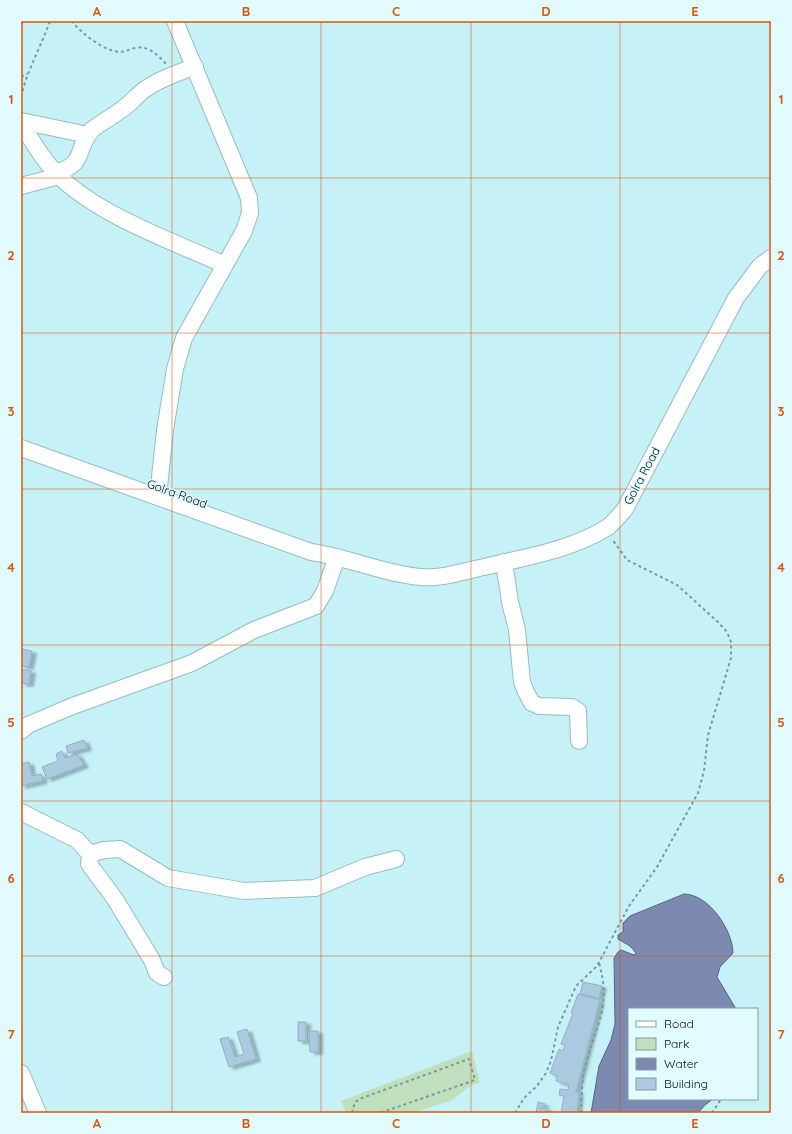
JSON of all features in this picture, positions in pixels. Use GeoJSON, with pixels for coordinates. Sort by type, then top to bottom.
{"type":"FeatureCollection","features":[{"type":"Feature","properties":{"kind":"street"},"geometry":{"type":"LineString","coordinates":[[159,492],[165,430],[175,369],[182,344],[244,231],[250,213],[249,198],[176,21]]}},
{"type":"Feature","properties":{"kind":"street"},"geometry":{"type":"LineString","coordinates":[[21,186],[57,175],[66,170],[77,161],[88,135],[99,124],[131,103],[147,88],[195,66]]}},
{"type":"Feature","properties":{"kind":"street"},"geometry":{"type":"LineString","coordinates":[[21,121],[88,135]]}},
{"type":"Feature","properties":{"kind":"street"},"geometry":{"type":"LineString","coordinates":[[21,125],[57,175],[91,201],[107,211],[224,265]]}},
{"type":"Feature","properties":{"kind":"street","name":"Golra Road"},"geometry":{"type":"LineString","coordinates":[[21,448],[320,545],[334,556],[386,571],[422,577],[448,575],[544,553],[584,539],[605,528],[625,509],[736,298],[760,266],[771,258]]}},
{"type":"Feature","properties":{"kind":"street","name":"Golra Road"},"geometry":{"type":"LineString","coordinates":[[21,436],[159,492]]}},
{"type":"Feature","properties":{"kind":"street"},"geometry":{"type":"LineString","coordinates":[[21,731],[28,725],[70,707],[192,663],[254,630],[316,606],[325,591],[334,556]]}},
{"type":"Feature","properties":{"kind":"street"},"geometry":{"type":"LineString","coordinates":[[504,562],[510,602],[517,630],[522,682],[532,702],[539,706],[572,707],[578,711],[579,742]]}},
{"type":"Feature","properties":{"kind":"street"},"geometry":{"type":"LineString","coordinates":[[21,812],[77,840],[90,854],[89,864],[115,899],[152,960],[157,973],[164,977]]}},
{"type":"Feature","properties":{"kind":"street"},"geometry":{"type":"LineString","coordinates":[[90,854],[104,850],[120,849],[168,878],[244,891],[315,888],[365,867],[396,860]]}},
{"type":"Feature","properties":{"kind":"street"},"geometry":{"type":"LineString","coordinates":[[21,1073],[38,1113]]}},
{"type":"Feature","properties":{"kind":"path"},"geometry":{"type":"LineString","coordinates":[[21,97],[28,73],[43,43],[50,21]]}},
{"type":"Feature","properties":{"kind":"path"},"geometry":{"type":"LineString","coordinates":[[71,21],[77,28],[112,50],[120,52],[143,47],[150,50],[162,60],[173,76]]}},
{"type":"Feature","properties":{"kind":"path"},"geometry":{"type":"LineString","coordinates":[[21,77],[28,73]]}},
{"type":"Feature","properties":{"kind":"path"},"geometry":{"type":"LineString","coordinates":[[515,1113],[524,1098],[546,1073],[551,1061],[558,1027],[576,986],[599,963],[629,906],[657,867],[698,793],[704,771],[708,735],[732,650],[727,632],[718,622],[678,585],[627,560],[605,528]]}},
{"type":"Feature","properties":{"kind":"path"},"geometry":{"type":"LineString","coordinates":[[581,1113],[584,1069],[598,1030],[604,1002],[604,983],[599,963]]}},
{"type":"Feature","properties":{"kind":"path"},"geometry":{"type":"LineString","coordinates":[[352,1113],[355,1102],[362,1098],[469,1060],[475,1080],[380,1113]]}},
{"type":"Feature","properties":{"kind":"path"},"geometry":{"type":"LineString","coordinates":[[712,1113],[720,1100]]}},
{"type":"Feature","properties":{"kind":"green space"},"geometry":{"type":"Polygon","coordinates":[[[472,1051],[480,1083],[470,1086],[452,1100],[413,1113],[346,1113],[341,1101],[472,1051]]]}},
{"type":"Feature","properties":{"kind":"water"},"geometry":{"type":"Polygon","coordinates":[[[684,894],[702,900],[710,907],[718,915],[729,934],[733,953],[720,967],[717,977],[735,1008],[628,1008],[628,1100],[712,1100],[698,1113],[591,1113],[599,1066],[611,1040],[615,1024],[614,958],[621,950],[634,955],[636,953],[630,946],[618,939],[618,935],[623,932],[623,923],[630,916],[684,894]]]}},
{"type":"Feature","properties":{"kind":"building"},"geometry":{"type":"Polygon","coordinates":[[[21,649],[32,651],[29,667],[21,666],[21,649]]]}},
{"type":"Feature","properties":{"kind":"building"},"geometry":{"type":"Polygon","coordinates":[[[21,669],[31,671],[29,684],[21,683],[21,669]]]}},
{"type":"Feature","properties":{"kind":"building"},"geometry":{"type":"Polygon","coordinates":[[[84,740],[87,748],[68,753],[66,746],[84,740]]]}},
{"type":"Feature","properties":{"kind":"building"},"geometry":{"type":"Polygon","coordinates":[[[62,751],[65,758],[77,754],[84,765],[47,779],[42,767],[58,761],[56,754],[62,751]]]}},
{"type":"Feature","properties":{"kind":"building"},"geometry":{"type":"Polygon","coordinates":[[[29,762],[32,776],[41,774],[43,781],[21,786],[21,764],[29,762]]]}},
{"type":"Feature","properties":{"kind":"building"},"geometry":{"type":"Polygon","coordinates":[[[583,982],[602,986],[599,998],[580,994],[583,982]]]}},
{"type":"Feature","properties":{"kind":"building"},"geometry":{"type":"Polygon","coordinates":[[[578,994],[600,1000],[576,1092],[579,1092],[577,1113],[561,1113],[564,1096],[559,1095],[560,1089],[568,1090],[569,1085],[556,1081],[557,1076],[550,1073],[559,1049],[563,1051],[565,1045],[561,1044],[573,1013],[571,1013],[578,994]]]}},
{"type":"Feature","properties":{"kind":"building"},"geometry":{"type":"Polygon","coordinates":[[[298,1022],[306,1022],[306,1041],[298,1041],[298,1022]]]}},
{"type":"Feature","properties":{"kind":"building"},"geometry":{"type":"Polygon","coordinates":[[[247,1029],[256,1059],[229,1067],[220,1039],[228,1037],[235,1057],[244,1054],[237,1032],[247,1029]]]}},
{"type":"Feature","properties":{"kind":"building"},"geometry":{"type":"Polygon","coordinates":[[[309,1031],[318,1031],[318,1052],[310,1052],[309,1031]]]}},
{"type":"Feature","properties":{"kind":"building"},"geometry":{"type":"Polygon","coordinates":[[[538,1102],[545,1104],[544,1106],[540,1106],[540,1109],[547,1108],[545,1111],[549,1110],[549,1112],[555,1113],[536,1113],[538,1102]]]}}]}
